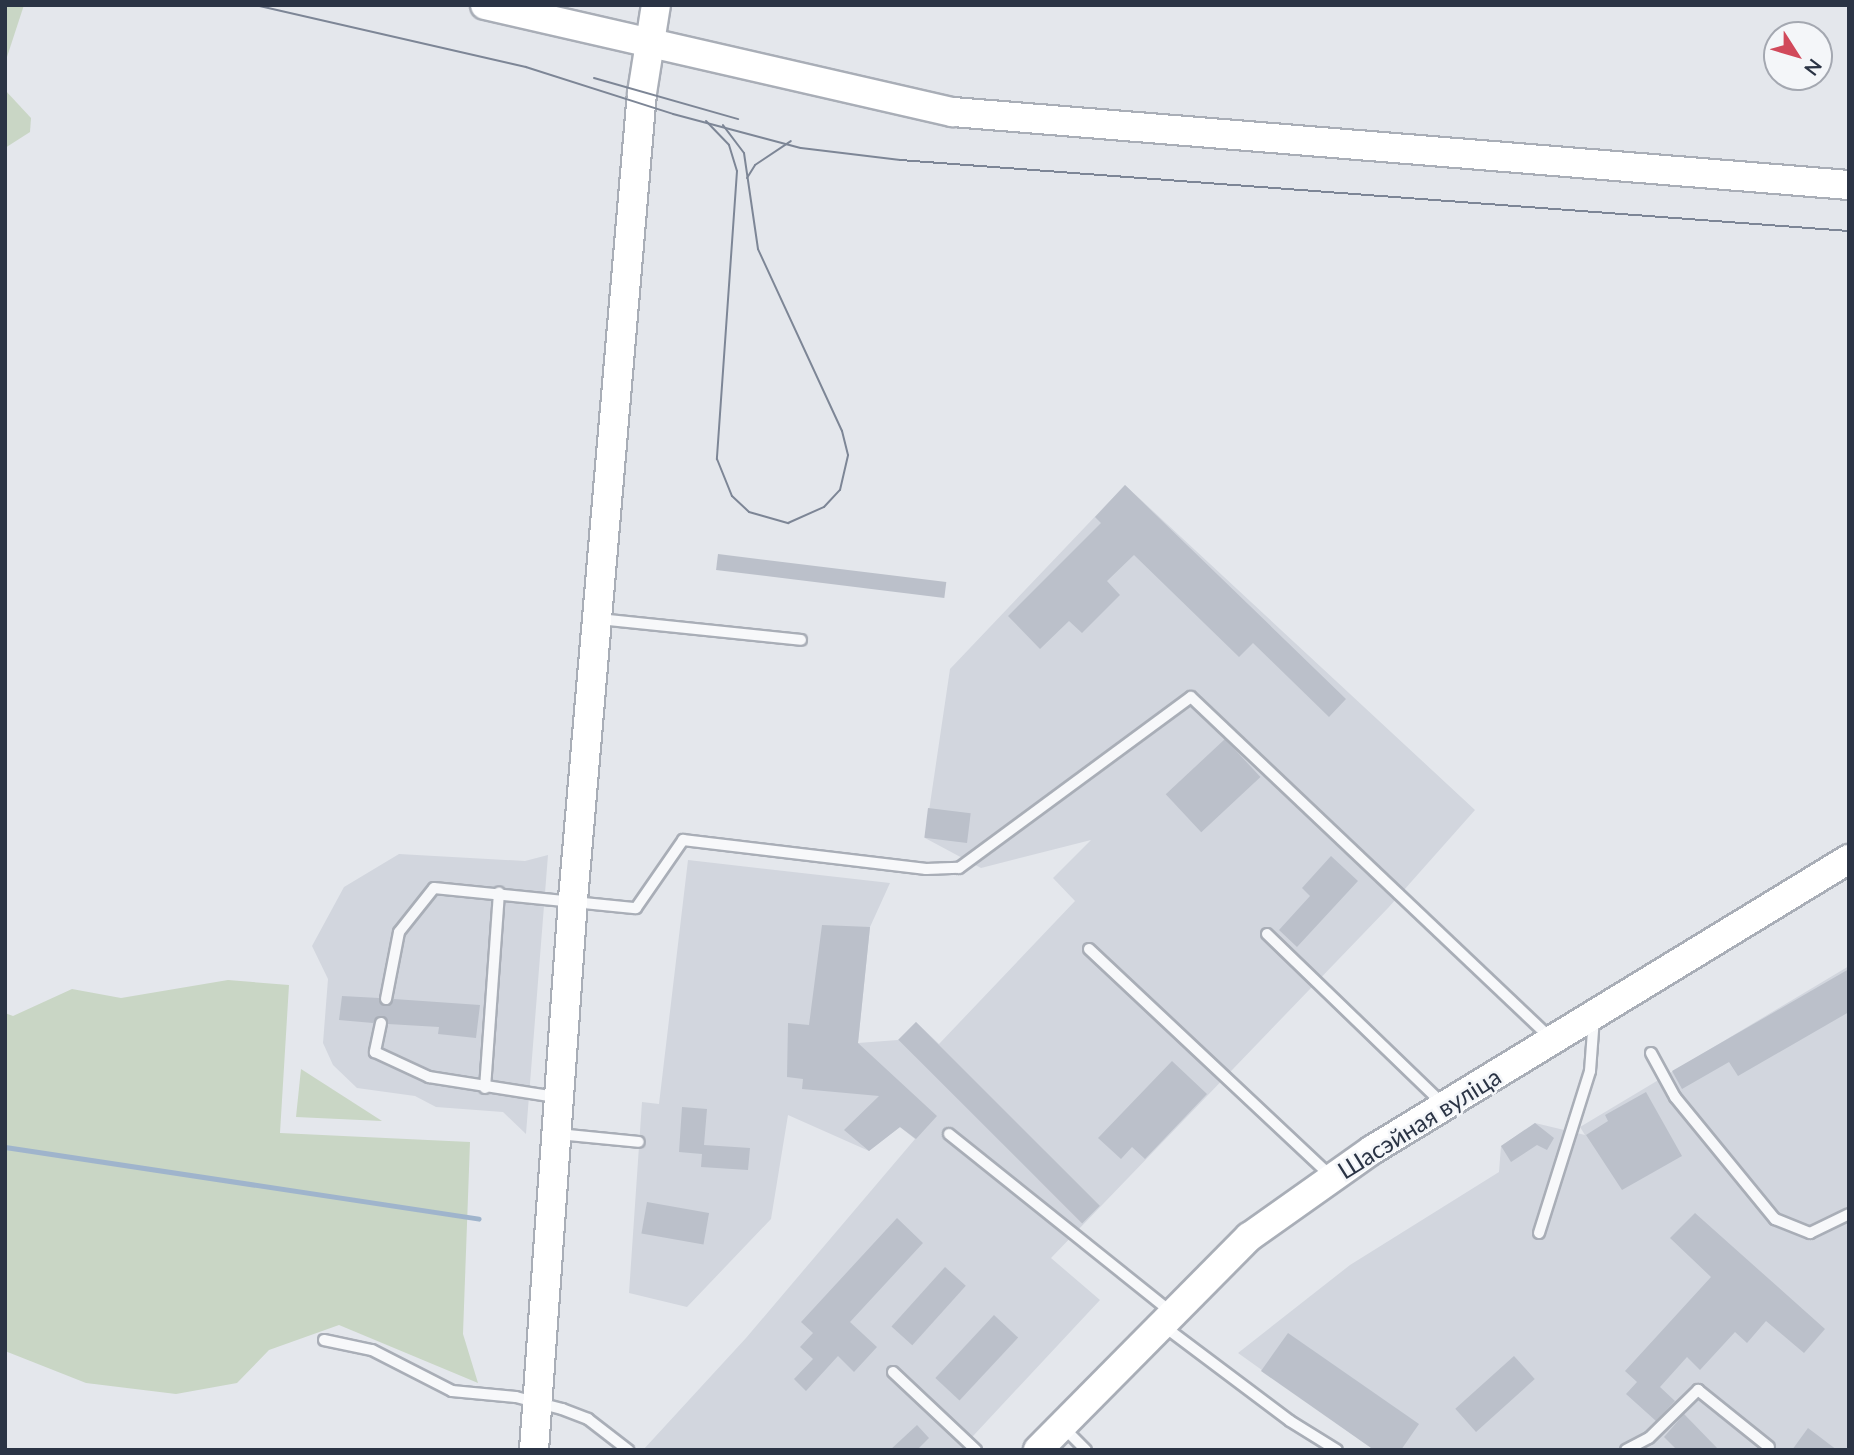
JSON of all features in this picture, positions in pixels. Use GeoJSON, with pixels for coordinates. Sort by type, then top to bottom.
{"type":"FeatureCollection","features":[{"type":"Feature","properties":{"kind":"main road"},"geometry":{"type":"LineString","coordinates":[[485,5],[953,113],[1849,186]]}},
{"type":"Feature","properties":{"kind":"main road"},"geometry":{"type":"LineString","coordinates":[[534,1450],[539,1405],[554,1134],[573,899],[642,93],[653,42],[656,5]]}},
{"type":"Feature","properties":{"kind":"main road","name":"Шасэйная вуліца"},"geometry":{"type":"LineString","coordinates":[[1038,1450],[1249,1237],[1445,1105],[1849,859]]}},
{"type":"Feature","properties":{"kind":"lane"},"geometry":{"type":"LineString","coordinates":[[598,618],[801,640]]}},
{"type":"Feature","properties":{"kind":"lane"},"geometry":{"type":"LineString","coordinates":[[386,999],[399,932],[434,888],[573,899],[636,908],[683,840],[926,869],[959,868],[1191,697],[1552,1040]]}},
{"type":"Feature","properties":{"kind":"lane"},"geometry":{"type":"LineString","coordinates":[[485,1088],[499,893]]}},
{"type":"Feature","properties":{"kind":"lane"},"geometry":{"type":"LineString","coordinates":[[1267,934],[1445,1105]]}},
{"type":"Feature","properties":{"kind":"lane"},"geometry":{"type":"LineString","coordinates":[[1089,949],[1333,1178]]}},
{"type":"Feature","properties":{"kind":"lane"},"geometry":{"type":"LineString","coordinates":[[1539,1233],[1590,1071],[1595,1014]]}},
{"type":"Feature","properties":{"kind":"lane"},"geometry":{"type":"LineString","coordinates":[[381,1023],[375,1052],[429,1077],[485,1088],[558,1097]]}},
{"type":"Feature","properties":{"kind":"lane"},"geometry":{"type":"LineString","coordinates":[[1651,1054],[1675,1097],[1776,1219],[1810,1233],[1849,1213]]}},
{"type":"Feature","properties":{"kind":"lane"},"geometry":{"type":"LineString","coordinates":[[554,1134],[639,1142]]}},
{"type":"Feature","properties":{"kind":"lane"},"geometry":{"type":"LineString","coordinates":[[949,1134],[1290,1421],[1337,1450]]}},
{"type":"Feature","properties":{"kind":"lane"},"geometry":{"type":"LineString","coordinates":[[324,1339],[372,1350],[452,1391],[516,1397],[588,1419],[628,1450]]}},
{"type":"Feature","properties":{"kind":"lane"},"geometry":{"type":"LineString","coordinates":[[893,1371],[976,1450]]}},
{"type":"Feature","properties":{"kind":"lane"},"geometry":{"type":"LineString","coordinates":[[1626,1450],[1649,1438],[1698,1390],[1769,1447]]}},
{"type":"Feature","properties":{"kind":"lane"},"geometry":{"type":"LineString","coordinates":[[1062,1425],[1086,1450]]}},
{"type":"Feature","properties":{"kind":"shaded area"},"geometry":{"type":"Polygon","coordinates":[[[1125,485],[1475,810],[1388,908],[1051,1258],[1100,1300],[960,1450],[643,1450],[746,1338],[915,1139],[900,1127],[869,1151],[788,1115],[771,1219],[687,1307],[629,1293],[642,1102],[659,1104],[688,860],[890,883],[870,927],[858,1043],[898,1040],[916,1022],[939,1044],[1075,901],[1053,878],[1091,840],[981,868],[925,838],[950,669],[1125,485]]]}},
{"type":"Feature","properties":{"kind":"shaded area"},"geometry":{"type":"Polygon","coordinates":[[[399,854],[525,861],[548,855],[526,1134],[503,1112],[436,1107],[415,1096],[357,1088],[333,1065],[323,1043],[328,979],[312,946],[344,887],[399,854]]]}},
{"type":"Feature","properties":{"kind":"shaded area"},"geometry":{"type":"Polygon","coordinates":[[[1849,966],[1849,1450],[1374,1450],[1238,1353],[1350,1265],[1499,1172],[1501,1146],[1535,1123],[1585,1135],[1580,1127],[1849,966]]]}},
{"type":"Feature","properties":{"kind":"green space"},"geometry":{"type":"Polygon","coordinates":[[[5,5],[24,5],[5,63],[5,5]]]}},
{"type":"Feature","properties":{"kind":"green space"},"geometry":{"type":"Polygon","coordinates":[[[5,90],[31,118],[30,132],[5,148],[5,90]]]}},
{"type":"Feature","properties":{"kind":"green space"},"geometry":{"type":"Polygon","coordinates":[[[228,980],[289,985],[280,1133],[470,1142],[463,1334],[478,1383],[339,1325],[269,1350],[237,1383],[176,1394],[86,1383],[5,1351],[5,1013],[13,1016],[72,989],[121,998],[228,980]]]}},
{"type":"Feature","properties":{"kind":"green space"},"geometry":{"type":"Polygon","coordinates":[[[301,1069],[382,1121],[296,1117],[301,1069]]]}},
{"type":"Feature","properties":{"kind":"building"},"geometry":{"type":"Polygon","coordinates":[[[1125,485],[1346,699],[1329,717],[1253,643],[1239,657],[1134,555],[1107,581],[1120,595],[1082,633],[1069,621],[1040,649],[1008,616],[1101,523],[1095,517],[1125,485]]]}},
{"type":"Feature","properties":{"kind":"building"},"geometry":{"type":"Polygon","coordinates":[[[718,554],[946,582],[944,598],[716,570],[718,554]]]}},
{"type":"Feature","properties":{"kind":"building"},"geometry":{"type":"Polygon","coordinates":[[[1225,739],[1260,777],[1201,832],[1166,794],[1225,739]]]}},
{"type":"Feature","properties":{"kind":"building"},"geometry":{"type":"Polygon","coordinates":[[[928,808],[971,813],[967,843],[924,838],[928,808]]]}},
{"type":"Feature","properties":{"kind":"building"},"geometry":{"type":"Polygon","coordinates":[[[1331,856],[1358,881],[1297,947],[1279,930],[1310,896],[1302,888],[1331,856]]]}},
{"type":"Feature","properties":{"kind":"building"},"geometry":{"type":"Polygon","coordinates":[[[822,925],[870,927],[858,1043],[937,1116],[916,1139],[900,1127],[869,1151],[844,1130],[879,1096],[802,1089],[803,1079],[787,1077],[788,1023],[809,1025],[822,925]]]}},
{"type":"Feature","properties":{"kind":"building"},"geometry":{"type":"Polygon","coordinates":[[[1849,969],[1849,1012],[1738,1076],[1729,1062],[1682,1089],[1672,1071],[1849,969]]]}},
{"type":"Feature","properties":{"kind":"building"},"geometry":{"type":"Polygon","coordinates":[[[342,996],[379,998],[385,1006],[394,999],[480,1005],[476,1038],[438,1034],[439,1027],[388,1024],[382,1016],[373,1023],[339,1020],[342,996]]]}},
{"type":"Feature","properties":{"kind":"building"},"geometry":{"type":"Polygon","coordinates":[[[916,1022],[1100,1206],[1082,1224],[898,1040],[916,1022]]]}},
{"type":"Feature","properties":{"kind":"building"},"geometry":{"type":"Polygon","coordinates":[[[1172,1061],[1207,1094],[1145,1159],[1132,1147],[1121,1159],[1098,1138],[1172,1061]]]}},
{"type":"Feature","properties":{"kind":"building"},"geometry":{"type":"Polygon","coordinates":[[[1646,1092],[1682,1156],[1622,1190],[1586,1135],[1608,1121],[1605,1115],[1646,1092]]]}},
{"type":"Feature","properties":{"kind":"building"},"geometry":{"type":"Polygon","coordinates":[[[682,1107],[707,1109],[704,1145],[750,1148],[748,1170],[701,1167],[702,1154],[679,1152],[682,1107]]]}},
{"type":"Feature","properties":{"kind":"building"},"geometry":{"type":"Polygon","coordinates":[[[1535,1123],[1554,1138],[1547,1150],[1537,1145],[1511,1162],[1501,1146],[1535,1123]]]}},
{"type":"Feature","properties":{"kind":"building"},"geometry":{"type":"Polygon","coordinates":[[[647,1202],[709,1213],[703,1244],[641,1234],[647,1202]]]}},
{"type":"Feature","properties":{"kind":"building"},"geometry":{"type":"Polygon","coordinates":[[[1695,1213],[1825,1329],[1804,1353],[1766,1321],[1747,1343],[1735,1332],[1700,1370],[1687,1357],[1660,1387],[1675,1401],[1656,1421],[1626,1394],[1637,1382],[1625,1371],[1711,1277],[1670,1238],[1695,1213]]]}},
{"type":"Feature","properties":{"kind":"building"},"geometry":{"type":"Polygon","coordinates":[[[897,1218],[923,1243],[850,1322],[877,1347],[854,1372],[838,1356],[806,1391],[794,1379],[813,1359],[800,1347],[813,1333],[801,1322],[897,1218]]]}},
{"type":"Feature","properties":{"kind":"building"},"geometry":{"type":"Polygon","coordinates":[[[945,1267],[966,1286],[912,1345],[891,1326],[945,1267]]]}},
{"type":"Feature","properties":{"kind":"building"},"geometry":{"type":"Polygon","coordinates":[[[994,1315],[1018,1338],[959,1400],[935,1378],[994,1315]]]}},
{"type":"Feature","properties":{"kind":"building"},"geometry":{"type":"Polygon","coordinates":[[[1288,1333],[1419,1424],[1401,1450],[1374,1450],[1261,1371],[1288,1333]]]}},
{"type":"Feature","properties":{"kind":"building"},"geometry":{"type":"Polygon","coordinates":[[[1514,1356],[1535,1379],[1476,1432],[1455,1409],[1514,1356]]]}},
{"type":"Feature","properties":{"kind":"building"},"geometry":{"type":"Polygon","coordinates":[[[1684,1414],[1719,1450],[1677,1450],[1664,1437],[1684,1414]]]}},
{"type":"Feature","properties":{"kind":"building"},"geometry":{"type":"Polygon","coordinates":[[[917,1425],[929,1438],[917,1450],[890,1450],[917,1425]]]}},
{"type":"Feature","properties":{"kind":"building"},"geometry":{"type":"Polygon","coordinates":[[[1808,1428],[1837,1450],[1792,1450],[1808,1428]]]}},
{"type":"Feature","properties":{"kind":"waterway"},"geometry":{"type":"LineString","coordinates":[[5,1147],[479,1219]]}},
{"type":"Feature","properties":{"kind":"tram line"},"geometry":{"type":"LineString","coordinates":[[255,5],[526,67],[673,114],[801,148],[900,160],[1849,231]]}},
{"type":"Feature","properties":{"kind":"tram line"},"geometry":{"type":"LineString","coordinates":[[594,78],[738,119]]}},
{"type":"Feature","properties":{"kind":"tram line"},"geometry":{"type":"LineString","coordinates":[[706,121],[729,145],[737,171],[717,459],[732,496],[749,512],[788,523],[824,507],[840,490],[848,455],[842,431],[758,249],[744,153],[723,125]]}},
{"type":"Feature","properties":{"kind":"tram line"},"geometry":{"type":"LineString","coordinates":[[747,178],[755,165],[791,141]]}}]}
